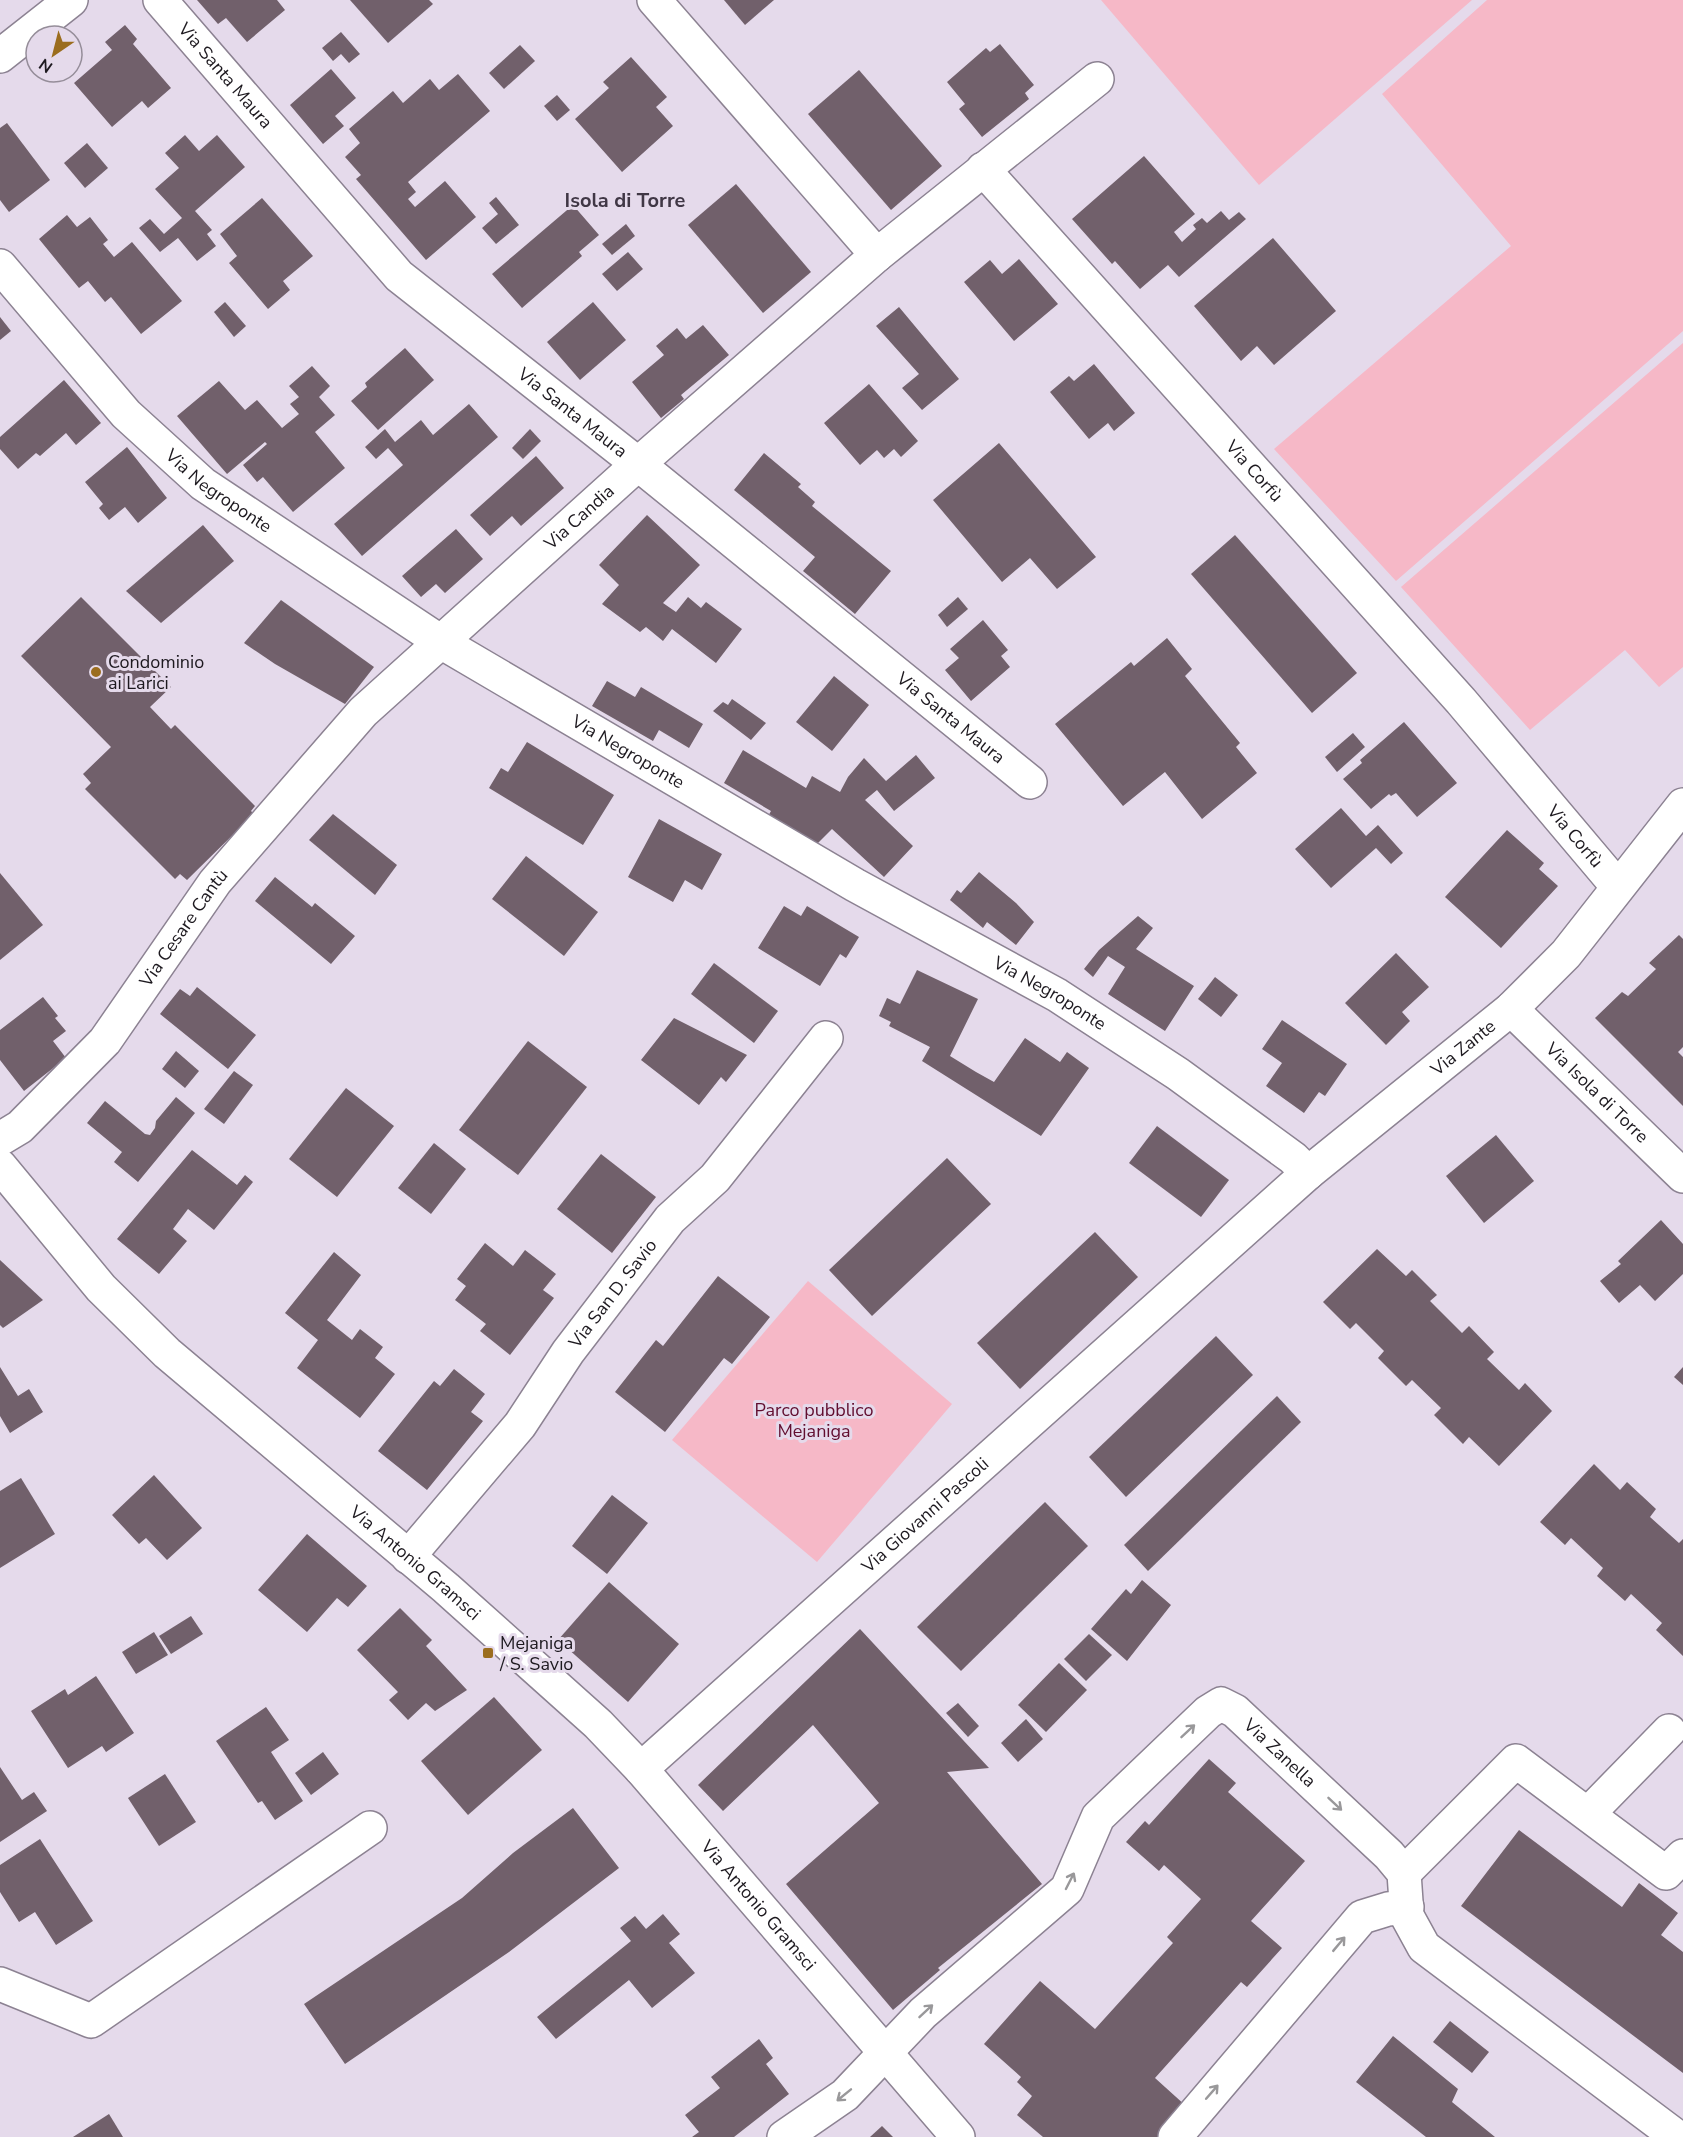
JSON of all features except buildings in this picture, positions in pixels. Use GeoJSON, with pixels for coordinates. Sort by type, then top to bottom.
{"type":"FeatureCollection","features":[{"type":"Feature","properties":{"kind":"street"},"geometry":{"type":"LineString","coordinates":[[0,56],[70,0]]}},
{"type":"Feature","properties":{"kind":"street","name":"Via Santa Maura"},"geometry":{"type":"LineString","coordinates":[[160,0],[399,276],[638,464],[1030,782]]}},
{"type":"Feature","properties":{"kind":"street"},"geometry":{"type":"LineString","coordinates":[[654,0],[877,255]]}},
{"type":"Feature","properties":{"kind":"street"},"geometry":{"type":"LineString","coordinates":[[983,168],[1097,79]]}},
{"type":"Feature","properties":{"kind":"street","name":"Via Candia"},"geometry":{"type":"LineString","coordinates":[[363,712],[638,464],[877,255],[983,168]]}},
{"type":"Feature","properties":{"kind":"street","name":"Via Corfù"},"geometry":{"type":"LineString","coordinates":[[983,168],[1461,701],[1618,887]]}},
{"type":"Feature","properties":{"kind":"street","name":"Via Negroponte"},"geometry":{"type":"LineString","coordinates":[[0,266],[126,414],[203,484],[441,642],[855,885],[1057,995],[1178,1074],[1293,1158],[1308,1173]]}},
{"type":"Feature","properties":{"kind":"street","name":"Via Cesare Cantù"},"geometry":{"type":"LineString","coordinates":[[0,1139],[20,1127],[105,1041],[215,882],[363,712]]}},
{"type":"Feature","properties":{"kind":"street","name":"Via Zante"},"geometry":{"type":"LineString","coordinates":[[1209,1260],[1308,1173],[1511,1009],[1566,954],[1683,805]]}},
{"type":"Feature","properties":{"kind":"street","name":"Via Isola di Torre"},"geometry":{"type":"LineString","coordinates":[[1511,1009],[1683,1176]]}},
{"type":"Feature","properties":{"kind":"street","name":"Via San D. Savio"},"geometry":{"type":"LineString","coordinates":[[408,1557],[520,1425],[568,1352],[670,1219],[715,1178],[826,1038]]}},
{"type":"Feature","properties":{"kind":"street","name":"Via Antonio Gramsci"},"geometry":{"type":"LineString","coordinates":[[0,1166],[101,1288],[167,1353],[408,1557],[589,1716],[641,1769],[958,2137]]}},
{"type":"Feature","properties":{"kind":"street","name":"Via Giovanni Pascoli"},"geometry":{"type":"LineString","coordinates":[[641,1769],[1209,1260]]}},
{"type":"Feature","properties":{"kind":"street","name":"Via Zanella"},"geometry":{"type":"LineString","coordinates":[[886,2054],[923,2013],[1067,1889],[1098,1817],[1208,1712],[1221,1704],[1235,1711],[1270,1743],[1389,1855],[1404,1874]]}},
{"type":"Feature","properties":{"kind":"street"},"geometry":{"type":"LineString","coordinates":[[1587,1814],[1669,1731]]}},
{"type":"Feature","properties":{"kind":"street"},"geometry":{"type":"LineString","coordinates":[[1677,2137],[1424,1947],[1414,1932],[1407,1907],[1404,1874],[1516,1761],[1666,1873],[1683,1856]]}},
{"type":"Feature","properties":{"kind":"street"},"geometry":{"type":"LineString","coordinates":[[0,1984],[91,2021],[370,1828]]}},
{"type":"Feature","properties":{"kind":"street"},"geometry":{"type":"LineString","coordinates":[[1175,2137],[1362,1917],[1388,1909],[1407,1907]]}},
{"type":"Feature","properties":{"kind":"street"},"geometry":{"type":"LineString","coordinates":[[784,2137],[845,2095],[886,2054]]}},
{"type":"Feature","properties":{"kind":"green space"},"geometry":{"type":"Polygon","coordinates":[[[1101,0],[1472,0],[1259,185],[1101,0]]]}},
{"type":"Feature","properties":{"kind":"green space"},"geometry":{"type":"Polygon","coordinates":[[[1487,0],[1683,0],[1683,331],[1396,581],[1274,449],[1511,246],[1382,94],[1487,0]]]}},
{"type":"Feature","properties":{"kind":"green space"},"geometry":{"type":"Polygon","coordinates":[[[1683,343],[1683,667],[1659,687],[1625,650],[1530,730],[1401,587],[1683,343]]]}},
{"type":"Feature","properties":{"kind":"green space","name":"Parco pubblico Mejaniga"},"geometry":{"type":"Polygon","coordinates":[[[808,1281],[952,1404],[817,1562],[672,1440],[808,1281]]]}},
{"type":"Feature","properties":{"kind":"place","name":"Condominio ai Larici"},"geometry":{"type":"Point","coordinates":[96,672]}},
{"type":"Feature","properties":{"kind":"place","name":"Mejaniga / S. Savio"},"geometry":{"type":"Point","coordinates":[488,1653]}},
{"type":"Feature","properties":{"kind":"district","name":"Isola di Torre"},"geometry":{"type":"Point","coordinates":[625,200]}}]}
